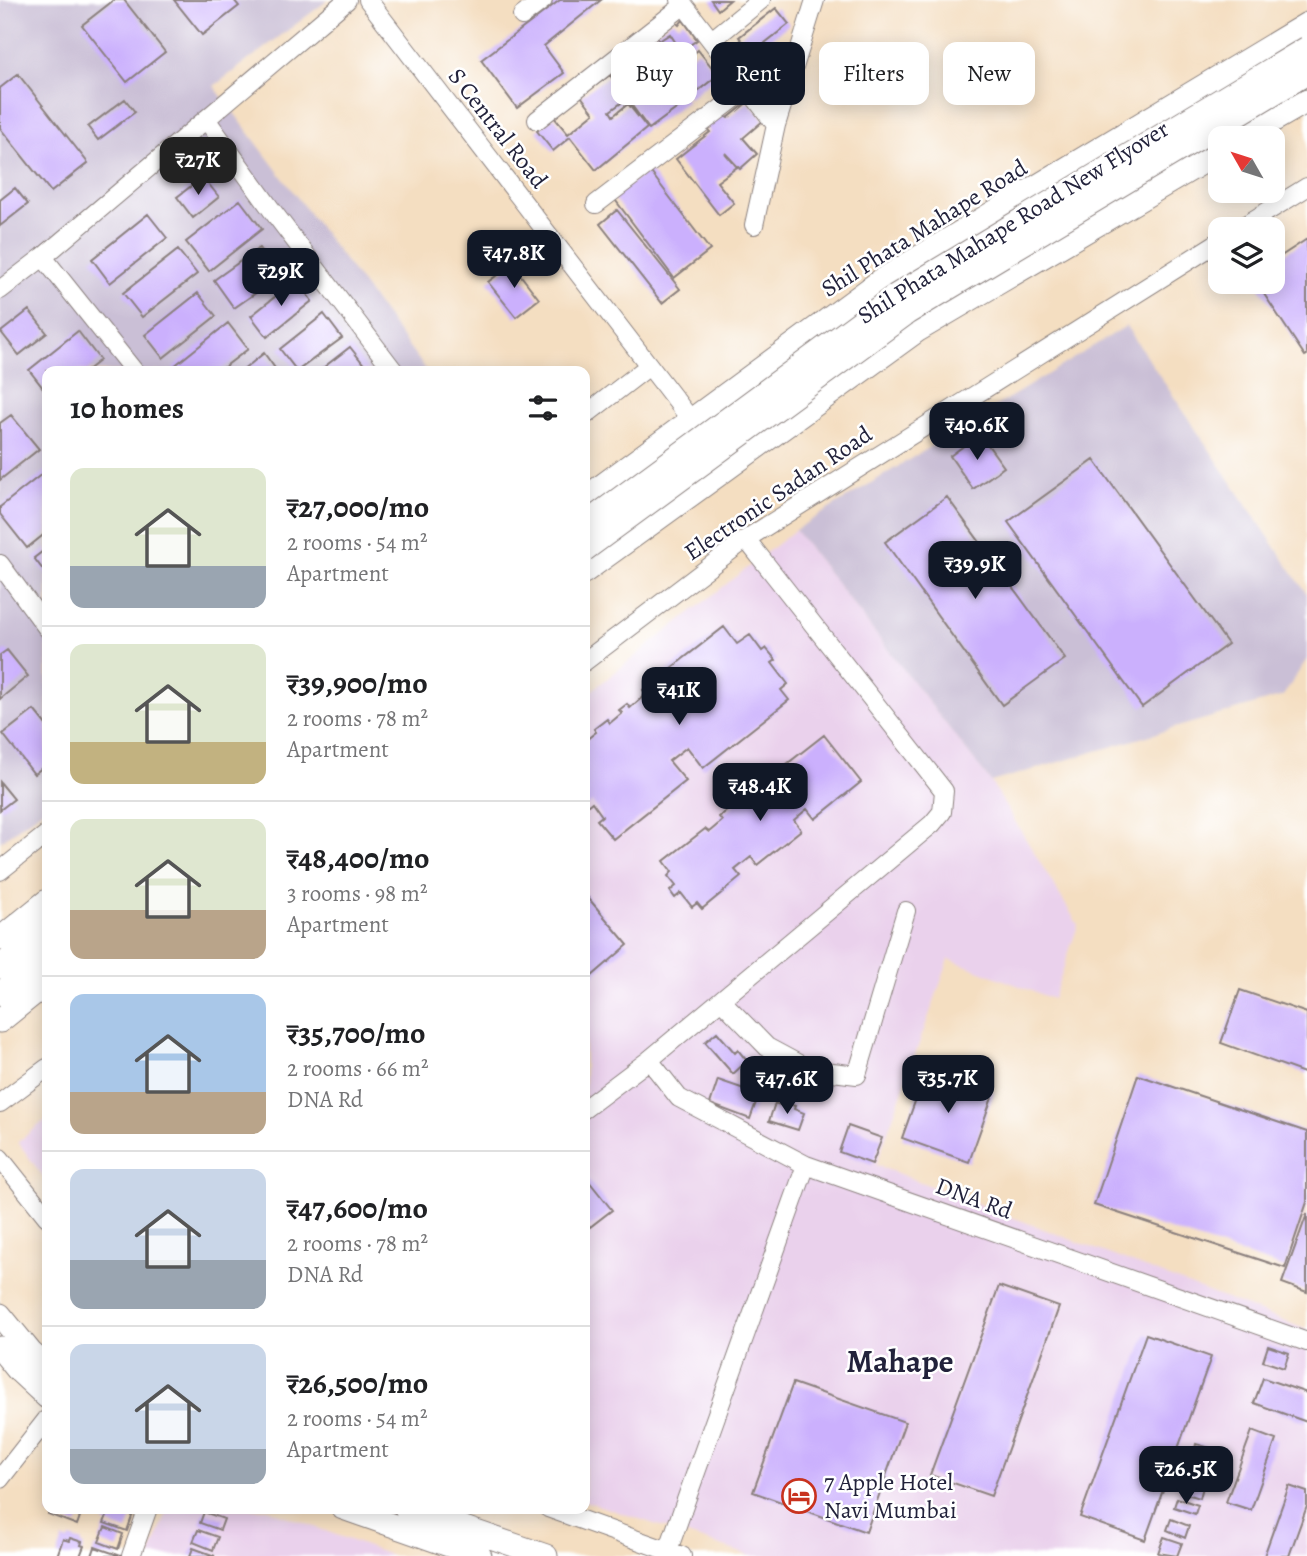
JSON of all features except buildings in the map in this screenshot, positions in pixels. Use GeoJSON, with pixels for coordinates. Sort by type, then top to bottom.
{"type":"FeatureCollection","features":[{"type":"Feature","properties":{"kind":"main road","name":"Shil Phata Mahape Road"},"geometry":{"type":"LineString","coordinates":[[590,495],[883,279],[1307,24]]}},
{"type":"Feature","properties":{"kind":"main road","name":"Shil Phata Mahape Road New Flyover"},"geometry":{"type":"LineString","coordinates":[[590,521],[895,296],[1307,48]]}},
{"type":"Feature","properties":{"kind":"main road","name":"Shil Phata Mahape Road New Flyover"},"geometry":{"type":"LineString","coordinates":[[590,546],[907,313],[1307,73]]}},
{"type":"Feature","properties":{"kind":"main road"},"geometry":{"type":"LineString","coordinates":[[1264,126],[1307,101]]}},
{"type":"Feature","properties":{"kind":"main road"},"geometry":{"type":"LineString","coordinates":[[590,568],[918,330],[1208,159]]}},
{"type":"Feature","properties":{"kind":"main road"},"geometry":{"type":"LineString","coordinates":[[0,939],[42,905]]}},
{"type":"Feature","properties":{"kind":"main road"},"geometry":{"type":"LineString","coordinates":[[0,967],[42,933]]}},
{"type":"Feature","properties":{"kind":"main road"},"geometry":{"type":"LineString","coordinates":[[0,993],[42,960]]}},
{"type":"Feature","properties":{"kind":"main road"},"geometry":{"type":"LineString","coordinates":[[0,1021],[42,987]]}},
{"type":"Feature","properties":{"kind":"main road"},"geometry":{"type":"LineString","coordinates":[[0,1315],[42,1363]]}},
{"type":"Feature","properties":{"kind":"main road"},"geometry":{"type":"LineString","coordinates":[[0,1348],[42,1392]]}},
{"type":"Feature","properties":{"kind":"main road"},"geometry":{"type":"LineString","coordinates":[[360,1514],[480,1556]]}},
{"type":"Feature","properties":{"kind":"main road"},"geometry":{"type":"LineString","coordinates":[[424,1514],[546,1556]]}},
{"type":"Feature","properties":{"kind":"street"},"geometry":{"type":"LineString","coordinates":[[0,290],[43,257],[347,0]]}},
{"type":"Feature","properties":{"kind":"street","name":"S Central Road"},"geometry":{"type":"LineString","coordinates":[[368,0],[691,420]]}},
{"type":"Feature","properties":{"kind":"street"},"geometry":{"type":"LineString","coordinates":[[522,16],[543,0]]}},
{"type":"Feature","properties":{"kind":"street"},"geometry":{"type":"LineString","coordinates":[[537,120],[682,3],[712,40],[761,0]]}},
{"type":"Feature","properties":{"kind":"street"},"geometry":{"type":"LineString","coordinates":[[754,225],[776,125],[815,0]]}},
{"type":"Feature","properties":{"kind":"street"},"geometry":{"type":"LineString","coordinates":[[1276,43],[1307,90]]}},
{"type":"Feature","properties":{"kind":"street"},"geometry":{"type":"LineString","coordinates":[[596,204],[726,105]]}},
{"type":"Feature","properties":{"kind":"street"},"geometry":{"type":"LineString","coordinates":[[761,105],[776,125]]}},
{"type":"Feature","properties":{"kind":"street"},"geometry":{"type":"LineString","coordinates":[[206,119],[390,366]]}},
{"type":"Feature","properties":{"kind":"street"},"geometry":{"type":"LineString","coordinates":[[1258,217],[1307,187]]}},
{"type":"Feature","properties":{"kind":"street","name":"Electronic Sadan Road"},"geometry":{"type":"LineString","coordinates":[[590,657],[746,539],[1208,250]]}},
{"type":"Feature","properties":{"kind":"street"},"geometry":{"type":"LineString","coordinates":[[43,257],[130,366]]}},
{"type":"Feature","properties":{"kind":"street"},"geometry":{"type":"LineString","coordinates":[[590,411],[649,366]]}},
{"type":"Feature","properties":{"kind":"street"},"geometry":{"type":"LineString","coordinates":[[590,1105],[721,1000],[932,824],[942,812],[944,791],[746,539]]}},
{"type":"Feature","properties":{"kind":"street"},"geometry":{"type":"LineString","coordinates":[[0,564],[42,621]]}},
{"type":"Feature","properties":{"kind":"street"},"geometry":{"type":"LineString","coordinates":[[0,870],[42,838]]}},
{"type":"Feature","properties":{"kind":"street"},"geometry":{"type":"LineString","coordinates":[[721,1000],[767,1046],[808,1069],[856,1075],[906,911]]}},
{"type":"Feature","properties":{"kind":"street","name":"DNA Rd"},"geometry":{"type":"LineString","coordinates":[[649,1060],[679,1098],[806,1165],[1307,1342]]}},
{"type":"Feature","properties":{"kind":"street"},"geometry":{"type":"LineString","coordinates":[[0,1103],[42,1072]]}},
{"type":"Feature","properties":{"kind":"street"},"geometry":{"type":"LineString","coordinates":[[0,1158],[42,1211]]}},
{"type":"Feature","properties":{"kind":"street"},"geometry":{"type":"LineString","coordinates":[[564,1514],[672,1554],[806,1165]]}},
{"type":"Feature","properties":{"kind":"street"},"geometry":{"type":"LineString","coordinates":[[0,1479],[42,1425]]}},
{"type":"Feature","properties":{"kind":"street"},"geometry":{"type":"LineString","coordinates":[[131,1556],[146,1514]]}},
{"type":"Feature","properties":{"kind":"shaded area"},"geometry":{"type":"Polygon","coordinates":[[[0,0],[328,0],[214,86],[423,366],[42,366],[42,810],[0,842],[0,0]]]}},
{"type":"Feature","properties":{"kind":"shaded area"},"geometry":{"type":"Polygon","coordinates":[[[1126,326],[1307,594],[1307,659],[1283,696],[991,782],[795,530],[1126,326]]]}},
{"type":"Feature","properties":{"kind":"shaded area"},"geometry":{"type":"Polygon","coordinates":[[[795,530],[991,782],[1078,925],[1053,999],[949,959],[876,1165],[1307,1330],[1307,1556],[751,1556],[590,1503],[590,692],[795,530]]]}},
{"type":"Feature","properties":{"kind":"shaded area"},"geometry":{"type":"Polygon","coordinates":[[[42,1123],[42,1175],[18,1142],[42,1123]]]}},
{"type":"Feature","properties":{"kind":"shaded area"},"geometry":{"type":"Polygon","coordinates":[[[167,1514],[280,1514],[392,1556],[150,1556],[167,1514]]]}},
{"type":"Feature","properties":{"kind":"place","name":"7 Apple Hotel Navi Mumbai"},"geometry":{"type":"Point","coordinates":[799,1496]}},
{"type":"Feature","properties":{"kind":"district","name":"Mahape"},"geometry":{"type":"Point","coordinates":[900,1361]}}]}
